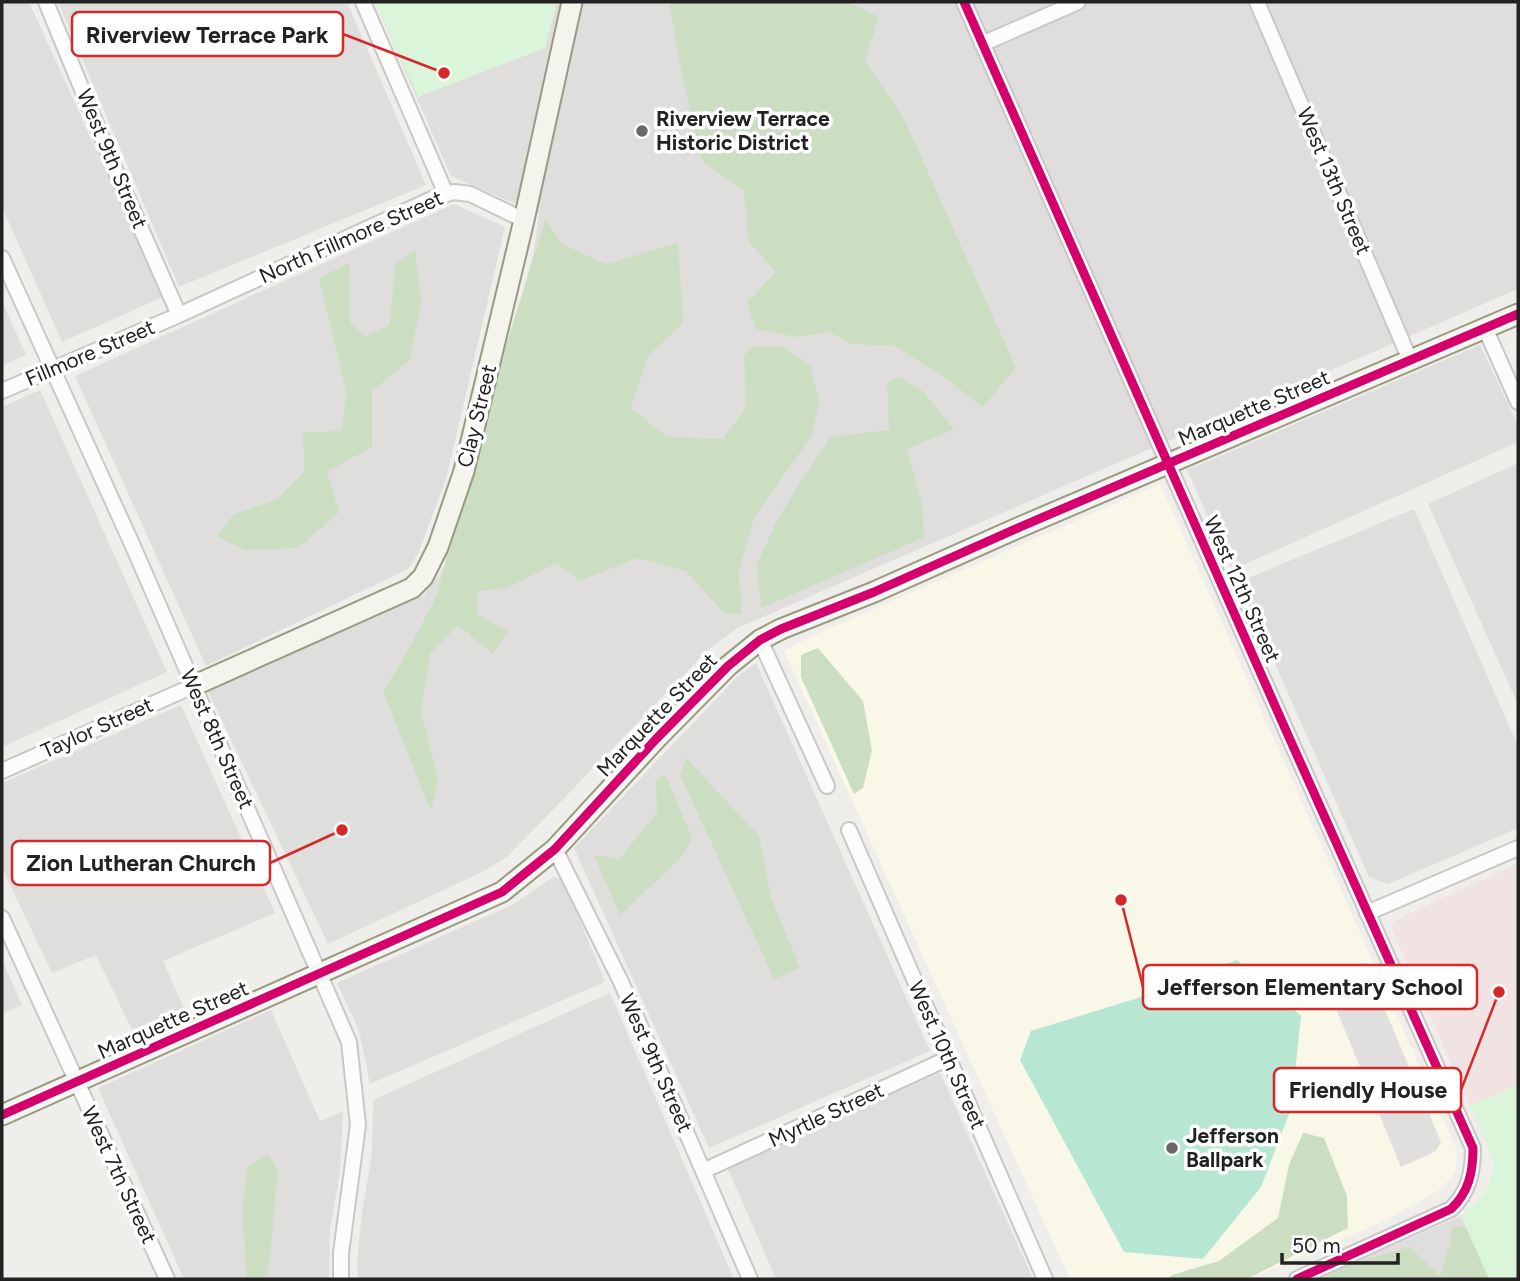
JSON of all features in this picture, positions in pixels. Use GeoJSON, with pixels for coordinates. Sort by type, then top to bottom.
{"type":"FeatureCollection","features":[{"type":"Feature","properties":{"kind":"street","name":"West 9th Street"},"geometry":{"type":"LineString","coordinates":[[47,2],[116,172],[179,315]]}},
{"type":"Feature","properties":{"kind":"street"},"geometry":{"type":"LineString","coordinates":[[362,2],[446,194]]}},
{"type":"Feature","properties":{"kind":"street","name":"Clay Street"},"geometry":{"type":"LineString","coordinates":[[193,686],[412,588],[423,577],[438,547],[464,471],[524,220],[572,2]]}},
{"type":"Feature","properties":{"kind":"street","name":"West 12th Street"},"geometry":{"type":"LineString","coordinates":[[964,2],[1473,1148],[1473,1169],[1465,1192],[1451,1209],[1297,1279]]}},
{"type":"Feature","properties":{"kind":"street"},"geometry":{"type":"LineString","coordinates":[[982,44],[1078,2]]}},
{"type":"Feature","properties":{"kind":"street","name":"West 13th Street"},"geometry":{"type":"LineString","coordinates":[[1257,2],[1410,360]]}},
{"type":"Feature","properties":{"kind":"street","name":"North Fillmore Street"},"geometry":{"type":"LineString","coordinates":[[179,315],[446,194],[470,194],[524,220]]}},
{"type":"Feature","properties":{"kind":"street","name":"West 8th Street"},"geometry":{"type":"LineString","coordinates":[[2,258],[132,544],[349,1042],[358,1125],[341,1253],[341,1279]]}},
{"type":"Feature","properties":{"kind":"street","name":"Marquette Street"},"geometry":{"type":"LineString","coordinates":[[2,1115],[502,892],[555,849],[657,738],[728,666],[760,640],[1518,314]]}},
{"type":"Feature","properties":{"kind":"street","name":"Fillmore Street"},"geometry":{"type":"LineString","coordinates":[[2,391],[179,315]]}},
{"type":"Feature","properties":{"kind":"street"},"geometry":{"type":"LineString","coordinates":[[1485,328],[1518,402]]}},
{"type":"Feature","properties":{"kind":"street"},"geometry":{"type":"LineString","coordinates":[[760,640],[827,786]]}},
{"type":"Feature","properties":{"kind":"street","name":"Taylor Street"},"geometry":{"type":"LineString","coordinates":[[2,771],[193,686]]}},
{"type":"Feature","properties":{"kind":"street","name":"West 10th Street"},"geometry":{"type":"LineString","coordinates":[[849,830],[1045,1279]]}},
{"type":"Feature","properties":{"kind":"street"},"geometry":{"type":"LineString","coordinates":[[1367,913],[1518,848]]}},
{"type":"Feature","properties":{"kind":"street","name":"West 9th Street"},"geometry":{"type":"LineString","coordinates":[[555,849],[621,982],[750,1279]]}},
{"type":"Feature","properties":{"kind":"street","name":"West 7th Street"},"geometry":{"type":"LineString","coordinates":[[2,918],[167,1279]]}},
{"type":"Feature","properties":{"kind":"street","name":"Myrtle Street"},"geometry":{"type":"LineString","coordinates":[[703,1171],[949,1058]]}},
{"type":"Feature","properties":{"kind":"shaded area"},"geometry":{"type":"Polygon","coordinates":[[[2,2],[29,2],[163,297],[62,342],[2,207],[2,2]]]}},
{"type":"Feature","properties":{"kind":"shaded area"},"geometry":{"type":"Polygon","coordinates":[[[58,2],[347,2],[426,185],[179,287],[58,2]]]}},
{"type":"Feature","properties":{"kind":"shaded area"},"geometry":{"type":"Polygon","coordinates":[[[375,2],[1518,2],[1518,289],[737,628],[708,650],[507,857],[482,872],[345,630],[424,595],[451,558],[534,251],[539,214],[451,176],[375,2]]]}},
{"type":"Feature","properties":{"kind":"shaded area"},"geometry":{"type":"Polygon","coordinates":[[[454,204],[505,227],[446,479],[418,554],[408,569],[206,666],[75,376],[454,204]]]}},
{"type":"Feature","properties":{"kind":"shaded area"},"geometry":{"type":"Polygon","coordinates":[[[2,301],[26,355],[2,366],[2,301]]]}},
{"type":"Feature","properties":{"kind":"shaded area"},"geometry":{"type":"Polygon","coordinates":[[[1480,345],[1518,425],[1518,442],[1232,570],[1187,470],[1480,345]]]}},
{"type":"Feature","properties":{"kind":"shaded area"},"geometry":{"type":"Polygon","coordinates":[[[40,390],[167,672],[2,747],[2,407],[40,390]]]}},
{"type":"Feature","properties":{"kind":"shaded area"},"geometry":{"type":"Polygon","coordinates":[[[1518,463],[1518,705],[1428,504],[1518,463]]]}},
{"type":"Feature","properties":{"kind":"shaded area"},"geometry":{"type":"Polygon","coordinates":[[[1160,484],[1457,1150],[1455,1172],[1441,1189],[1382,1222],[1249,1279],[1070,1279],[784,651],[817,634],[1160,484]]]}},
{"type":"Feature","properties":{"kind":"shaded area"},"geometry":{"type":"Polygon","coordinates":[[[1414,509],[1518,746],[1518,828],[1388,884],[1369,877],[1239,582],[1414,509]]]}},
{"type":"Feature","properties":{"kind":"shaded area"},"geometry":{"type":"Polygon","coordinates":[[[345,630],[482,872],[328,944],[208,691],[267,666],[304,700],[339,689],[319,641],[345,630]]]}},
{"type":"Feature","properties":{"kind":"shaded area"},"geometry":{"type":"Polygon","coordinates":[[[319,641],[340,689],[304,700],[267,666],[319,641]]]}},
{"type":"Feature","properties":{"kind":"shaded area"},"geometry":{"type":"Polygon","coordinates":[[[756,663],[930,1051],[709,1148],[574,848],[740,674],[756,663]]]}},
{"type":"Feature","properties":{"kind":"shaded area"},"geometry":{"type":"Polygon","coordinates":[[[181,705],[275,913],[163,961],[184,1008],[132,1030],[96,955],[52,973],[2,868],[2,783],[181,705]]]}},
{"type":"Feature","properties":{"kind":"shaded area"},"geometry":{"type":"Polygon","coordinates":[[[1518,863],[1518,1085],[1470,1106],[1391,927],[1394,921],[1518,863]]]}},
{"type":"Feature","properties":{"kind":"shaded area"},"geometry":{"type":"Polygon","coordinates":[[[553,877],[563,879],[605,982],[370,1084],[359,1030],[337,983],[514,904],[553,877]]]}},
{"type":"Feature","properties":{"kind":"shaded area"},"geometry":{"type":"Polygon","coordinates":[[[2,960],[22,1005],[2,1014],[2,960]]]}},
{"type":"Feature","properties":{"kind":"shaded area"},"geometry":{"type":"Polygon","coordinates":[[[1365,963],[1441,1142],[1436,1151],[1401,1167],[1330,994],[1339,987],[1337,976],[1365,963]]]}},
{"type":"Feature","properties":{"kind":"shaded area"},"geometry":{"type":"Polygon","coordinates":[[[610,993],[734,1279],[358,1279],[362,1213],[372,1153],[373,1100],[610,993]]]}},
{"type":"Feature","properties":{"kind":"shaded area"},"geometry":{"type":"Polygon","coordinates":[[[271,1010],[320,1121],[343,1111],[340,1172],[330,1229],[329,1279],[184,1279],[98,1088],[271,1010]]]}},
{"type":"Feature","properties":{"kind":"shaded area"},"geometry":{"type":"Polygon","coordinates":[[[940,1073],[1033,1279],[776,1279],[727,1167],[940,1073]]]}},
{"type":"Feature","properties":{"kind":"shaded area"},"geometry":{"type":"Polygon","coordinates":[[[1461,1216],[1489,1279],[1317,1279],[1461,1216]]]}},
{"type":"Feature","properties":{"kind":"green space"},"geometry":{"type":"Polygon","coordinates":[[[375,2],[557,2],[545,48],[418,97],[375,2]]]}},
{"type":"Feature","properties":{"kind":"green space"},"geometry":{"type":"Polygon","coordinates":[[[669,2],[848,2],[879,17],[865,60],[905,121],[1016,368],[983,407],[895,346],[851,344],[829,332],[797,337],[756,329],[747,303],[776,272],[749,242],[743,190],[702,161],[682,75],[669,2]]]}},
{"type":"Feature","properties":{"kind":"green space"},"geometry":{"type":"Polygon","coordinates":[[[546,219],[562,244],[606,264],[678,243],[683,323],[648,356],[631,408],[667,437],[723,439],[746,407],[744,355],[754,346],[784,347],[810,366],[819,401],[812,435],[754,518],[739,570],[742,614],[725,614],[686,571],[638,558],[579,581],[557,563],[506,588],[478,591],[478,614],[509,632],[492,654],[458,625],[430,654],[421,710],[438,781],[431,811],[383,691],[403,660],[437,595],[498,370],[546,219]]]}},
{"type":"Feature","properties":{"kind":"green space"},"geometry":{"type":"Polygon","coordinates":[[[415,251],[421,302],[410,360],[372,391],[372,447],[327,472],[339,512],[298,548],[246,550],[217,537],[233,515],[277,499],[304,472],[303,432],[342,431],[346,391],[319,278],[350,263],[350,322],[365,337],[390,324],[395,264],[415,251]]]}},
{"type":"Feature","properties":{"kind":"green space"},"geometry":{"type":"Polygon","coordinates":[[[899,376],[924,392],[954,429],[907,449],[922,505],[925,537],[761,608],[757,564],[775,524],[831,437],[889,430],[887,384],[899,376]]]}},
{"type":"Feature","properties":{"kind":"green space"},"geometry":{"type":"Polygon","coordinates":[[[818,648],[863,701],[872,750],[863,788],[854,794],[801,677],[801,655],[818,648]]]}},
{"type":"Feature","properties":{"kind":"green space"},"geometry":{"type":"Polygon","coordinates":[[[686,758],[759,836],[771,897],[800,968],[774,979],[680,775],[686,758]]]}},
{"type":"Feature","properties":{"kind":"green space"},"geometry":{"type":"Polygon","coordinates":[[[665,774],[692,838],[682,857],[620,915],[594,855],[619,859],[657,813],[656,782],[665,774]]]}},
{"type":"Feature","properties":{"kind":"green space","name":"Jefferson Ballpark"},"geometry":{"type":"Polygon","coordinates":[[[1237,960],[1301,1016],[1291,1109],[1261,1187],[1203,1259],[1124,1252],[1020,1060],[1031,1031],[1138,998],[1237,960]]]}},
{"type":"Feature","properties":{"kind":"green space"},"geometry":{"type":"Polygon","coordinates":[[[1518,1085],[1518,1279],[1489,1279],[1461,1216],[1486,1193],[1495,1164],[1470,1106],[1518,1085]]]}},
{"type":"Feature","properties":{"kind":"green space"},"geometry":{"type":"Polygon","coordinates":[[[1303,1133],[1324,1138],[1347,1196],[1348,1228],[1247,1279],[1168,1279],[1172,1275],[1219,1261],[1278,1218],[1289,1165],[1303,1133]]]}},
{"type":"Feature","properties":{"kind":"green space"},"geometry":{"type":"Polygon","coordinates":[[[268,1154],[278,1171],[269,1267],[264,1279],[247,1279],[242,1213],[248,1167],[268,1154]]]}},
{"type":"Feature","properties":{"kind":"green space"},"geometry":{"type":"Polygon","coordinates":[[[1453,1225],[1478,1231],[1489,1279],[1329,1279],[1328,1270],[1410,1247],[1440,1276],[1453,1225]]]}},
{"type":"Feature","properties":{"kind":"cycle path"},"geometry":{"type":"LineString","coordinates":[[964,2],[1473,1148],[1469,1181],[1462,1196],[1451,1209],[1297,1279]]}},
{"type":"Feature","properties":{"kind":"cycle path"},"geometry":{"type":"LineString","coordinates":[[2,1115],[502,892],[555,849],[657,738],[728,666],[760,640],[1518,314]]}},
{"type":"Feature","properties":{"kind":"place","name":"Riverview Terrace Park"},"geometry":{"type":"Point","coordinates":[444,73]}},
{"type":"Feature","properties":{"kind":"place","name":"Riverview Terrace Historic District"},"geometry":{"type":"Point","coordinates":[642,131]}},
{"type":"Feature","properties":{"kind":"place","name":"Zion Lutheran Church"},"geometry":{"type":"Point","coordinates":[342,830]}},
{"type":"Feature","properties":{"kind":"place","name":"Jefferson Elementary School"},"geometry":{"type":"Point","coordinates":[1121,900]}},
{"type":"Feature","properties":{"kind":"place","name":"Friendly House"},"geometry":{"type":"Point","coordinates":[1499,992]}},
{"type":"Feature","properties":{"kind":"place","name":"Jefferson Ballpark"},"geometry":{"type":"Point","coordinates":[1172,1148]}}]}
